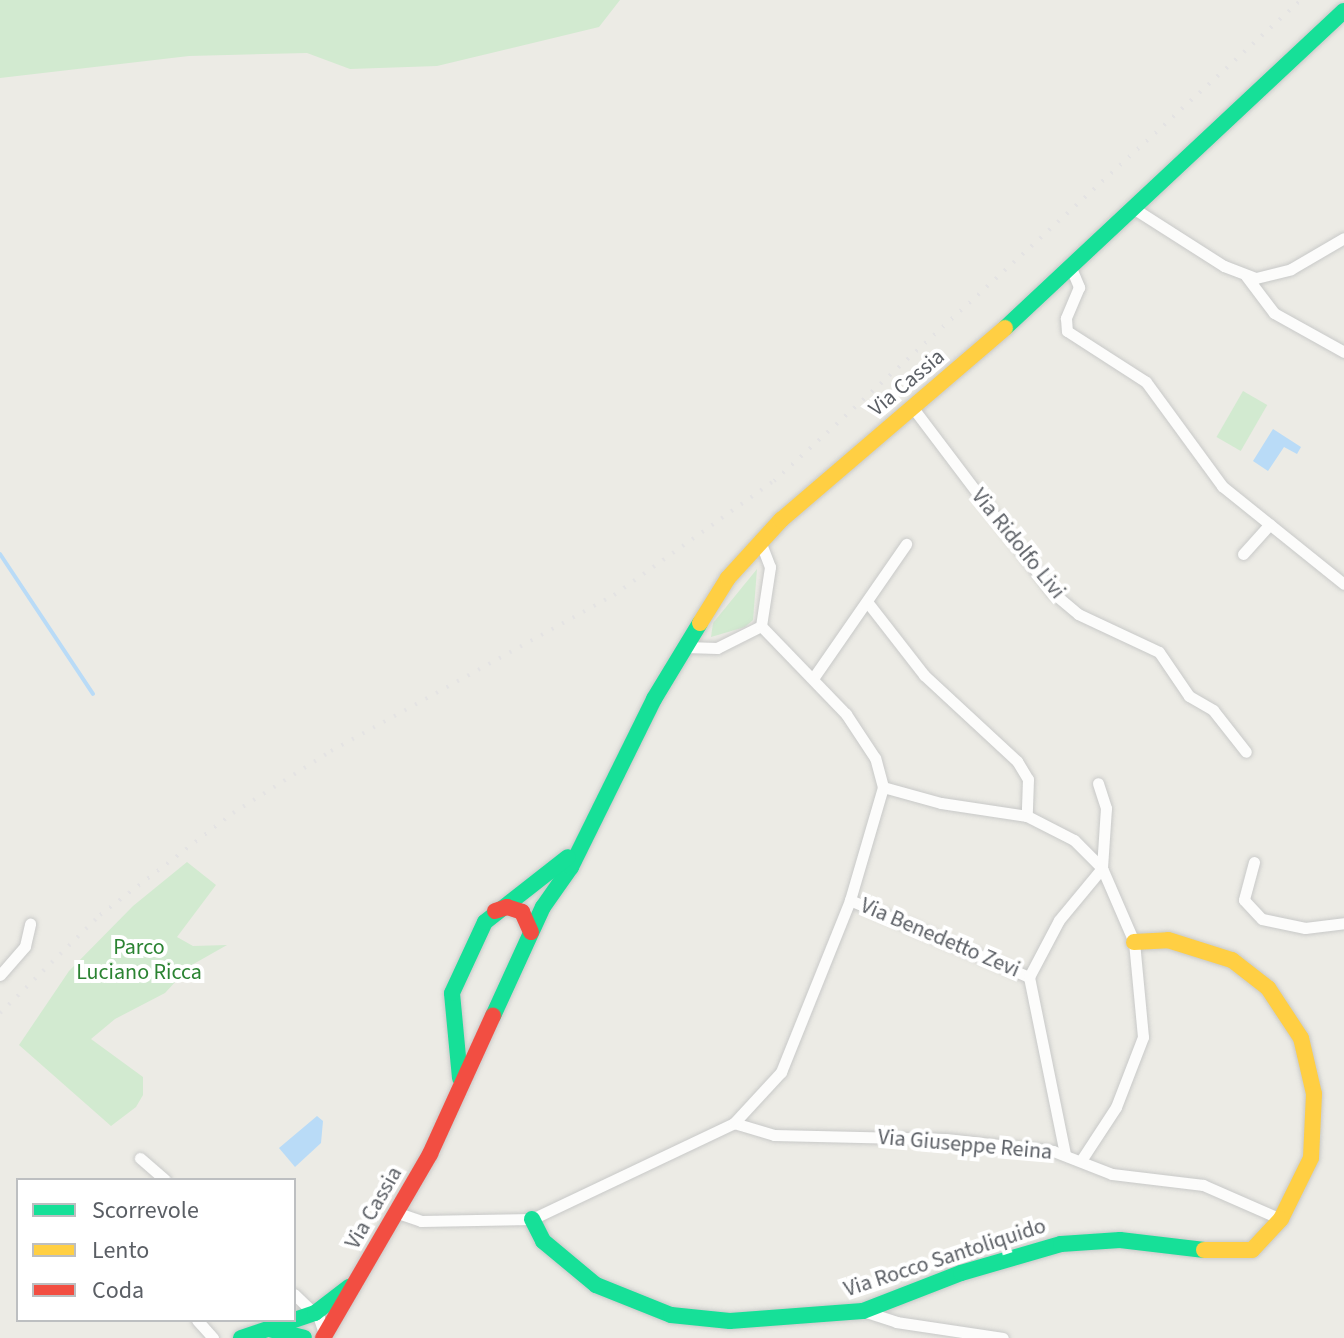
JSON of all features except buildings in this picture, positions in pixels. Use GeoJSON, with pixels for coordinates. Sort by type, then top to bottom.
{"type":"FeatureCollection","features":[{"type":"Feature","properties":{"kind":"main road","name":"Via Cassia"},"geometry":{"type":"LineString","coordinates":[[324,1337],[398,1213],[458,1097],[531,932],[685,647],[728,578],[760,541],[1071,268],[1344,11]]}},
{"type":"Feature","properties":{"kind":"main road","name":"Via Cassia"},"geometry":{"type":"LineString","coordinates":[[458,1097],[461,1052],[452,993],[485,922],[495,911],[576,850]]}},
{"type":"Feature","properties":{"kind":"main road"},"geometry":{"type":"LineString","coordinates":[[495,911],[507,907],[522,912],[531,932]]}},
{"type":"Feature","properties":{"kind":"main road","name":"Via Rocco Santoliquido"},"geometry":{"type":"LineString","coordinates":[[532,1219],[566,1264],[596,1285],[671,1315],[745,1321],[863,1311],[961,1273],[1061,1244],[1120,1240],[1246,1252],[1261,1243],[1281,1219],[1303,1182],[1315,1132],[1311,1073],[1296,1029],[1268,988],[1232,960],[1168,940],[1134,942]]}},
{"type":"Feature","properties":{"kind":"main road"},"geometry":{"type":"LineString","coordinates":[[456,1017],[474,1026],[491,1017]]}},
{"type":"Feature","properties":{"kind":"main road"},"geometry":{"type":"LineString","coordinates":[[296,1320],[315,1313],[362,1273]]}},
{"type":"Feature","properties":{"kind":"main road"},"geometry":{"type":"LineString","coordinates":[[241,1338],[289,1322]]}},
{"type":"Feature","properties":{"kind":"main road"},"geometry":{"type":"LineString","coordinates":[[269,1329],[304,1338]]}},
{"type":"Feature","properties":{"kind":"street"},"geometry":{"type":"LineString","coordinates":[[1133,208],[1246,276],[1274,313],[1344,352]]}},
{"type":"Feature","properties":{"kind":"street"},"geometry":{"type":"LineString","coordinates":[[1246,276],[1280,273],[1344,238]]}},
{"type":"Feature","properties":{"kind":"street"},"geometry":{"type":"LineString","coordinates":[[1071,268],[1079,287],[1066,329],[1146,382],[1222,486],[1344,584]]}},
{"type":"Feature","properties":{"kind":"street","name":"Via Ridolfo Livi"},"geometry":{"type":"LineString","coordinates":[[913,408],[1052,592],[1078,614],[1159,652],[1189,696],[1213,710],[1246,752]]}},
{"type":"Feature","properties":{"kind":"street"},"geometry":{"type":"LineString","coordinates":[[1243,554],[1270,524]]}},
{"type":"Feature","properties":{"kind":"street"},"geometry":{"type":"LineString","coordinates":[[760,541],[770,567],[761,626]]}},
{"type":"Feature","properties":{"kind":"street"},"geometry":{"type":"LineString","coordinates":[[814,677],[906,544]]}},
{"type":"Feature","properties":{"kind":"street"},"geometry":{"type":"LineString","coordinates":[[868,603],[933,684],[1017,761],[1028,779],[1027,816]]}},
{"type":"Feature","properties":{"kind":"street"},"geometry":{"type":"LineString","coordinates":[[685,647],[717,648],[761,626]]}},
{"type":"Feature","properties":{"kind":"street"},"geometry":{"type":"LineString","coordinates":[[398,1213],[421,1221],[532,1219],[734,1123],[756,1106],[786,1064],[850,900],[883,787],[869,748],[814,677],[761,626]]}},
{"type":"Feature","properties":{"kind":"street"},"geometry":{"type":"LineString","coordinates":[[1065,1154],[1029,977],[1059,920],[1102,868],[1106,808],[1098,783]]}},
{"type":"Feature","properties":{"kind":"street"},"geometry":{"type":"LineString","coordinates":[[883,787],[941,803],[1027,816],[1074,840],[1102,868],[1134,942],[1140,1053],[1116,1107],[1082,1159]]}},
{"type":"Feature","properties":{"kind":"street"},"geometry":{"type":"LineString","coordinates":[[1254,862],[1244,900],[1262,919],[1305,928],[1344,923]]}},
{"type":"Feature","properties":{"kind":"street","name":"Via Benedetto Zevi"},"geometry":{"type":"LineString","coordinates":[[850,900],[1029,977]]}},
{"type":"Feature","properties":{"kind":"street"},"geometry":{"type":"LineString","coordinates":[[0,975],[25,946],[30,924]]}},
{"type":"Feature","properties":{"kind":"street","name":"Via Giuseppe Reina"},"geometry":{"type":"LineString","coordinates":[[734,1123],[774,1135],[946,1139],[1065,1154],[1112,1174],[1214,1188],[1281,1219]]}},
{"type":"Feature","properties":{"kind":"street"},"geometry":{"type":"LineString","coordinates":[[140,1158],[163,1178]]}},
{"type":"Feature","properties":{"kind":"street"},"geometry":{"type":"LineString","coordinates":[[296,1296],[315,1313],[324,1337]]}},
{"type":"Feature","properties":{"kind":"street"},"geometry":{"type":"LineString","coordinates":[[863,1311],[896,1322],[1003,1338]]}},
{"type":"Feature","properties":{"kind":"street"},"geometry":{"type":"LineString","coordinates":[[199,1322],[213,1338]]}},
{"type":"Feature","properties":{"kind":"green space"},"geometry":{"type":"Polygon","coordinates":[[[0,0],[620,0],[599,27],[437,66],[350,69],[307,53],[189,56],[0,78],[0,0]]]}},
{"type":"Feature","properties":{"kind":"green space"},"geometry":{"type":"Polygon","coordinates":[[[1243,391],[1267,405],[1241,451],[1216,437],[1243,391]]]}},
{"type":"Feature","properties":{"kind":"green space"},"geometry":{"type":"Polygon","coordinates":[[[757,569],[753,620],[745,627],[711,637],[713,623],[757,569]]]}},
{"type":"Feature","properties":{"kind":"green space","name":"Parco Luciano Ricca"},"geometry":{"type":"Polygon","coordinates":[[[187,862],[216,885],[177,937],[193,946],[227,945],[190,966],[165,993],[115,1019],[91,1039],[143,1077],[143,1095],[136,1107],[111,1126],[19,1045],[69,971],[133,906],[187,862]]]}},
{"type":"Feature","properties":{"kind":"water"},"geometry":{"type":"Polygon","coordinates":[[[1273,429],[1301,447],[1297,454],[1284,447],[1268,471],[1253,461],[1273,429]]]}},
{"type":"Feature","properties":{"kind":"water"},"geometry":{"type":"Polygon","coordinates":[[[317,1116],[323,1121],[321,1143],[295,1167],[279,1148],[317,1116]]]}},
{"type":"Feature","properties":{"kind":"waterway"},"geometry":{"type":"LineString","coordinates":[[0,554],[93,694]]}},
{"type":"Feature","properties":{"kind":"railway"},"geometry":{"type":"LineString","coordinates":[[0,1013],[100,915],[233,813],[331,751],[614,595],[774,481],[1301,0]]}},
{"type":"Feature","properties":{"kind":"traffic: fast"},"geometry":{"type":"LineString","coordinates":[[1005,328],[1344,11]]}},
{"type":"Feature","properties":{"kind":"traffic: fast"},"geometry":{"type":"LineString","coordinates":[[493,1016],[543,907],[571,867],[654,699],[700,623]]}},
{"type":"Feature","properties":{"kind":"traffic: fast"},"geometry":{"type":"LineString","coordinates":[[460,1078],[452,993],[485,922],[568,857]]}},
{"type":"Feature","properties":{"kind":"traffic: fast"},"geometry":{"type":"LineString","coordinates":[[532,1219],[543,1241],[596,1285],[671,1315],[730,1321],[863,1311],[961,1273],[1061,1244],[1120,1240],[1204,1250]]}},
{"type":"Feature","properties":{"kind":"traffic: fast"},"geometry":{"type":"LineString","coordinates":[[296,1319],[315,1313],[349,1287]]}},
{"type":"Feature","properties":{"kind":"traffic: fast"},"geometry":{"type":"LineString","coordinates":[[241,1338],[288,1322]]}},
{"type":"Feature","properties":{"kind":"traffic: fast"},"geometry":{"type":"LineString","coordinates":[[269,1329],[304,1338]]}},
{"type":"Feature","properties":{"kind":"traffic: slow"},"geometry":{"type":"LineString","coordinates":[[700,623],[728,578],[781,520],[1005,328]]}},
{"type":"Feature","properties":{"kind":"traffic: slow"},"geometry":{"type":"LineString","coordinates":[[1134,942],[1168,940],[1232,960],[1268,988],[1301,1038],[1314,1094],[1311,1158],[1281,1219],[1252,1250],[1204,1250]]}},
{"type":"Feature","properties":{"kind":"traffic: jam"},"geometry":{"type":"LineString","coordinates":[[495,911],[507,907],[522,912],[531,932]]}},
{"type":"Feature","properties":{"kind":"traffic: jam"},"geometry":{"type":"LineString","coordinates":[[323,1338],[430,1154],[493,1016]]}}]}
